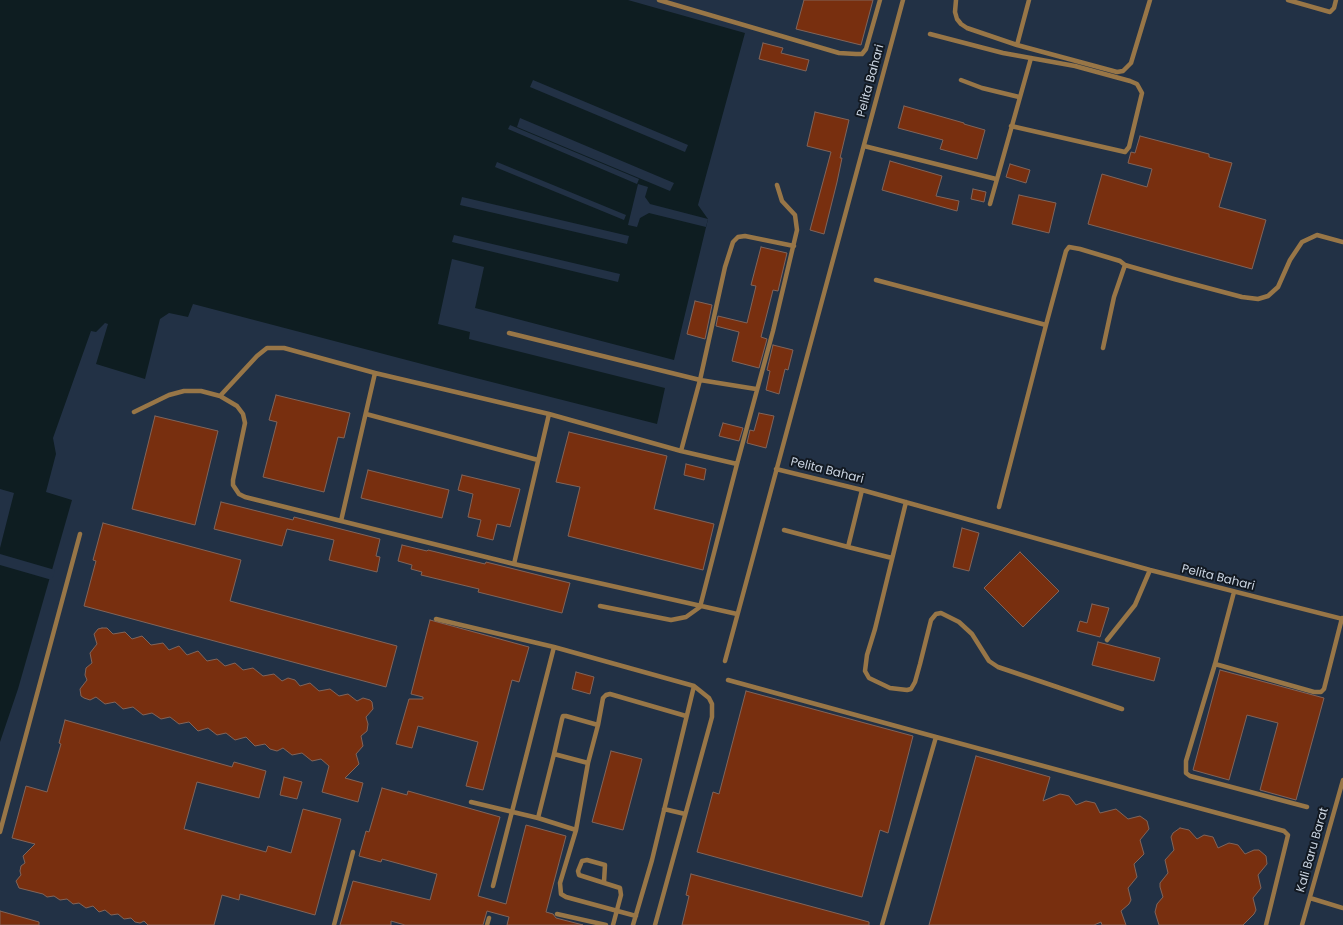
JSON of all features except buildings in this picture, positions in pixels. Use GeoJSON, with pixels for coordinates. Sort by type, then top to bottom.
{"type":"FeatureCollection","features":[{"type":"Feature","properties":{"kind":"lane"},"geometry":{"type":"LineString","coordinates":[[659,0],[839,53],[856,54],[862,54],[866,50],[880,0]]}},
{"type":"Feature","properties":{"kind":"lane","name":"Pelita Bahari"},"geometry":{"type":"LineString","coordinates":[[904,0],[776,469],[862,490],[1150,570],[1342,619]]}},
{"type":"Feature","properties":{"kind":"lane"},"geometry":{"type":"LineString","coordinates":[[956,0],[955,12],[957,19],[967,28],[1017,45],[1110,72],[1123,71],[1131,63],[1150,0]]}},
{"type":"Feature","properties":{"kind":"lane"},"geometry":{"type":"LineString","coordinates":[[1017,45],[1028,0]]}},
{"type":"Feature","properties":{"kind":"lane"},"geometry":{"type":"LineString","coordinates":[[1288,0],[1327,12],[1334,8],[1336,0]]}},
{"type":"Feature","properties":{"kind":"lane"},"geometry":{"type":"LineString","coordinates":[[930,34],[1031,58],[1074,66],[1130,81],[1137,84],[1142,92],[1129,147],[1123,152],[1011,126]]}},
{"type":"Feature","properties":{"kind":"lane"},"geometry":{"type":"LineString","coordinates":[[990,204],[1031,58]]}},
{"type":"Feature","properties":{"kind":"lane"},"geometry":{"type":"LineString","coordinates":[[961,80],[982,88],[1019,97]]}},
{"type":"Feature","properties":{"kind":"lane"},"geometry":{"type":"LineString","coordinates":[[864,146],[996,179]]}},
{"type":"Feature","properties":{"kind":"lane"},"geometry":{"type":"LineString","coordinates":[[600,606],[671,620],[686,618],[700,607],[756,389],[774,331],[794,246],[797,221],[782,201],[777,186]]}},
{"type":"Feature","properties":{"kind":"lane"},"geometry":{"type":"LineString","coordinates":[[999,506],[1066,251],[1069,248],[1080,249],[1125,264],[1242,297],[1258,299],[1268,296],[1278,287],[1290,260],[1302,242],[1316,235],[1343,242]]}},
{"type":"Feature","properties":{"kind":"lane"},"geometry":{"type":"LineString","coordinates":[[681,450],[700,380],[725,267],[733,242],[738,237],[745,236],[794,246]]}},
{"type":"Feature","properties":{"kind":"lane"},"geometry":{"type":"LineString","coordinates":[[1103,348],[1114,297],[1125,264]]}},
{"type":"Feature","properties":{"kind":"lane"},"geometry":{"type":"LineString","coordinates":[[876,280],[1046,325]]}},
{"type":"Feature","properties":{"kind":"lane"},"geometry":{"type":"LineString","coordinates":[[509,333],[700,380],[756,389]]}},
{"type":"Feature","properties":{"kind":"lane"},"geometry":{"type":"LineString","coordinates":[[220,396],[257,356],[267,348],[284,348],[376,373],[549,414],[738,464]]}},
{"type":"Feature","properties":{"kind":"lane"},"geometry":{"type":"LineString","coordinates":[[341,521],[376,373]]}},
{"type":"Feature","properties":{"kind":"lane"},"geometry":{"type":"LineString","coordinates":[[134,412],[169,395],[184,391],[201,391],[220,396],[236,406],[243,414],[245,423],[233,480],[233,485],[239,494],[514,564],[737,614]]}},
{"type":"Feature","properties":{"kind":"lane"},"geometry":{"type":"LineString","coordinates":[[366,414],[538,460]]}},
{"type":"Feature","properties":{"kind":"lane"},"geometry":{"type":"LineString","coordinates":[[514,564],[549,414]]}},
{"type":"Feature","properties":{"kind":"lane"},"geometry":{"type":"LineString","coordinates":[[725,661],[776,469]]}},
{"type":"Feature","properties":{"kind":"lane"},"geometry":{"type":"LineString","coordinates":[[848,546],[862,490]]}},
{"type":"Feature","properties":{"kind":"lane"},"geometry":{"type":"LineString","coordinates":[[906,502],[867,655],[865,671],[869,678],[890,688],[910,689],[915,682],[931,620],[936,614],[941,613],[959,622],[972,634],[989,661],[998,667],[1122,709]]}},
{"type":"Feature","properties":{"kind":"lane"},"geometry":{"type":"LineString","coordinates":[[784,530],[892,558]]}},
{"type":"Feature","properties":{"kind":"lane"},"geometry":{"type":"LineString","coordinates":[[0,832],[80,534]]}},
{"type":"Feature","properties":{"kind":"lane"},"geometry":{"type":"LineString","coordinates":[[1107,640],[1135,605],[1150,570]]}},
{"type":"Feature","properties":{"kind":"lane"},"geometry":{"type":"LineString","coordinates":[[1234,592],[1216,664],[1186,761],[1186,773],[1190,776],[1307,807]]}},
{"type":"Feature","properties":{"kind":"lane"},"geometry":{"type":"LineString","coordinates":[[436,619],[554,647],[694,686],[709,698],[712,704],[712,717],[655,925]]}},
{"type":"Feature","properties":{"kind":"lane"},"geometry":{"type":"LineString","coordinates":[[1216,664],[1314,692],[1321,692],[1324,688],[1342,619]]}},
{"type":"Feature","properties":{"kind":"lane"},"geometry":{"type":"LineString","coordinates":[[493,886],[554,647]]}},
{"type":"Feature","properties":{"kind":"lane"},"geometry":{"type":"LineString","coordinates":[[728,680],[1284,831],[1288,835],[1266,925]]}},
{"type":"Feature","properties":{"kind":"lane"},"geometry":{"type":"LineString","coordinates":[[633,925],[652,860],[694,686]]}},
{"type":"Feature","properties":{"kind":"lane"},"geometry":{"type":"LineString","coordinates":[[636,916],[617,912],[561,894],[560,883],[576,830],[588,763],[603,698],[610,694],[686,716]]}},
{"type":"Feature","properties":{"kind":"lane"},"geometry":{"type":"LineString","coordinates":[[538,818],[563,716],[598,725]]}},
{"type":"Feature","properties":{"kind":"lane"},"geometry":{"type":"LineString","coordinates":[[882,925],[936,737]]}},
{"type":"Feature","properties":{"kind":"lane"},"geometry":{"type":"LineString","coordinates":[[554,754],[588,763]]}},
{"type":"Feature","properties":{"kind":"lane","name":"Kali Baru Barat"},"geometry":{"type":"LineString","coordinates":[[1302,925],[1343,780]]}},
{"type":"Feature","properties":{"kind":"lane"},"geometry":{"type":"LineString","coordinates":[[471,802],[538,818],[576,830]]}},
{"type":"Feature","properties":{"kind":"lane"},"geometry":{"type":"LineString","coordinates":[[664,808],[685,814]]}},
{"type":"Feature","properties":{"kind":"lane"},"geometry":{"type":"LineString","coordinates":[[334,925],[353,852]]}},
{"type":"Feature","properties":{"kind":"lane"},"geometry":{"type":"LineString","coordinates":[[604,882],[605,865],[587,860],[582,861],[578,871],[579,875],[620,888],[621,895],[613,925]]}},
{"type":"Feature","properties":{"kind":"lane"},"geometry":{"type":"LineString","coordinates":[[1310,898],[1343,908]]}},
{"type":"Feature","properties":{"kind":"lane"},"geometry":{"type":"LineString","coordinates":[[558,914],[606,925]]}},
{"type":"Feature","properties":{"kind":"lane"},"geometry":{"type":"LineString","coordinates":[[487,925],[489,918]]}},
{"type":"Feature","properties":{"kind":"shaded area"},"geometry":{"type":"Polygon","coordinates":[[[0,0],[628,0],[745,33],[698,205],[708,219],[674,360],[475,308],[484,267],[452,259],[438,324],[470,332],[469,339],[665,388],[657,424],[193,304],[188,317],[169,313],[160,319],[145,379],[96,364],[108,324],[105,323],[96,332],[91,331],[53,438],[56,454],[46,492],[72,500],[18,689],[0,742],[0,0]]]}},
{"type":"Feature","properties":{"kind":"pier"},"geometry":{"type":"Polygon","coordinates":[[[533,80],[688,145],[685,152],[530,87],[533,80]]]}},
{"type":"Feature","properties":{"kind":"pier"},"geometry":{"type":"Polygon","coordinates":[[[520,118],[674,183],[670,191],[517,127],[520,118]]]}},
{"type":"Feature","properties":{"kind":"pier"},"geometry":{"type":"Polygon","coordinates":[[[510,125],[639,179],[637,184],[508,129],[510,125]]]}},
{"type":"Feature","properties":{"kind":"pier"},"geometry":{"type":"Polygon","coordinates":[[[497,162],[626,215],[624,220],[495,167],[497,162]]]}},
{"type":"Feature","properties":{"kind":"pier"},"geometry":{"type":"Polygon","coordinates":[[[638,184],[648,187],[645,197],[650,204],[708,219],[706,227],[649,213],[640,218],[637,227],[628,225],[638,184]]]}},
{"type":"Feature","properties":{"kind":"pier"},"geometry":{"type":"Polygon","coordinates":[[[462,197],[629,236],[627,244],[460,205],[462,197]]]}},
{"type":"Feature","properties":{"kind":"pier"},"geometry":{"type":"Polygon","coordinates":[[[454,235],[620,274],[618,282],[452,242],[454,235]]]}},
{"type":"Feature","properties":{"kind":"pier"},"geometry":{"type":"Polygon","coordinates":[[[0,489],[14,493],[0,548],[0,489]]]}},
{"type":"Feature","properties":{"kind":"pier"},"geometry":{"type":"Polygon","coordinates":[[[0,554],[55,570],[52,580],[0,565],[0,554]]]}}]}
